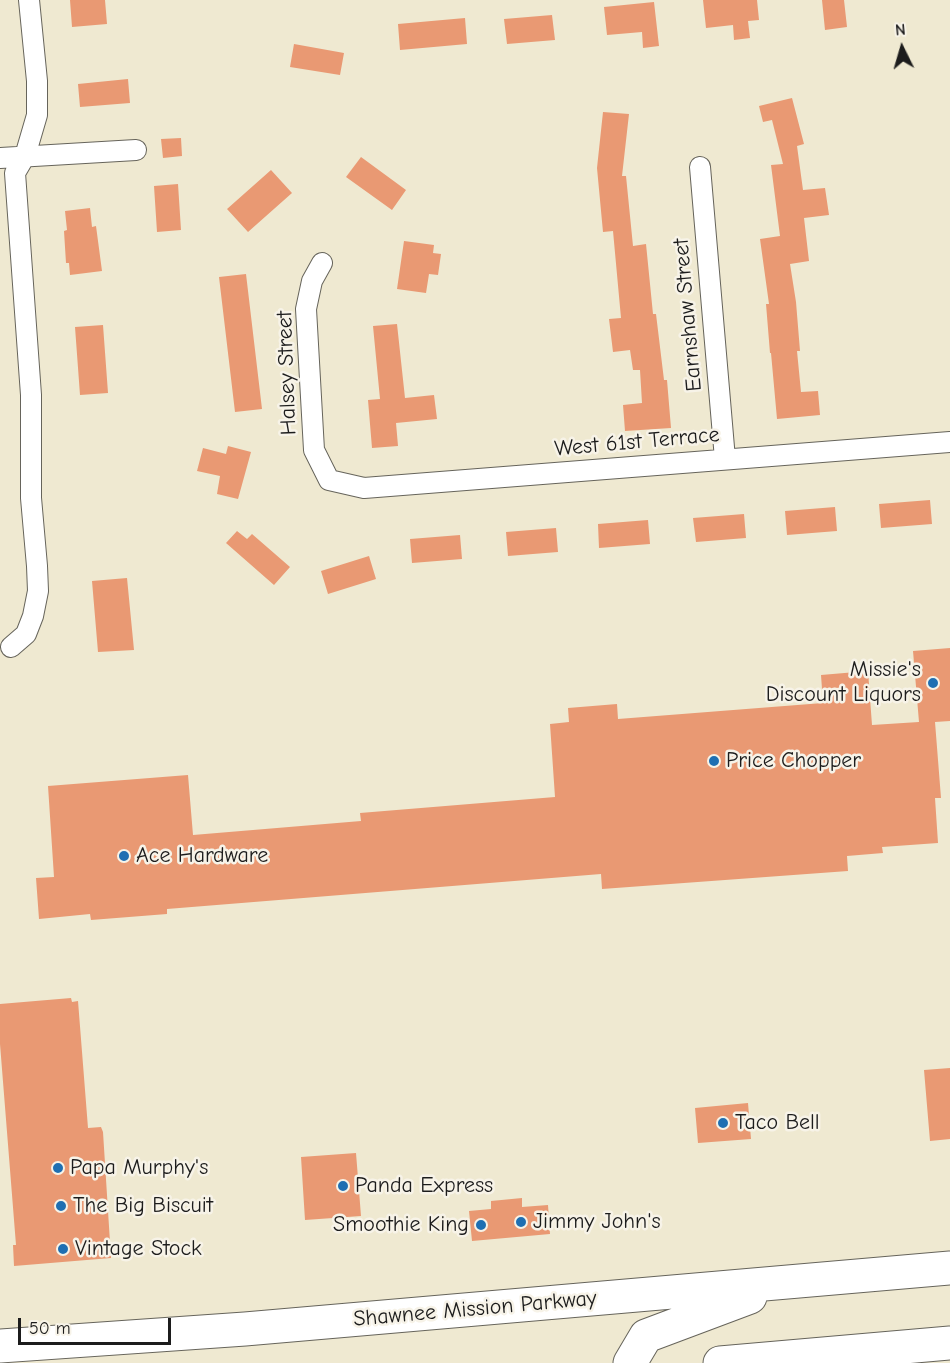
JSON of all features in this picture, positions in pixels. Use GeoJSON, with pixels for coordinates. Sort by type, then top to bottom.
{"type":"FeatureCollection","features":[{"type":"Feature","properties":{"kind":"highway","name":"Shawnee Mission Parkway"},"geometry":{"type":"LineString","coordinates":[[0,1346],[246,1329],[950,1268]]}},
{"type":"Feature","properties":{"kind":"highway"},"geometry":{"type":"LineString","coordinates":[[630,1363],[646,1336],[787,1283]]}},
{"type":"Feature","properties":{"kind":"highway"},"geometry":{"type":"LineString","coordinates":[[720,1363],[950,1343]]}},
{"type":"Feature","properties":{"kind":"street"},"geometry":{"type":"LineString","coordinates":[[11,647],[26,634],[33,616],[38,591],[31,498],[31,395],[15,173],[25,156],[37,115],[37,81],[29,0]]}},
{"type":"Feature","properties":{"kind":"street"},"geometry":{"type":"LineString","coordinates":[[0,158],[136,150]]}},
{"type":"Feature","properties":{"kind":"street","name":"Earnshaw Street"},"geometry":{"type":"LineString","coordinates":[[700,167],[725,459]]}},
{"type":"Feature","properties":{"kind":"street","name":"Halsey Street"},"geometry":{"type":"LineString","coordinates":[[322,263],[312,281],[306,309],[315,450],[329,480]]}},
{"type":"Feature","properties":{"kind":"street","name":"West 61st Terrace"},"geometry":{"type":"LineString","coordinates":[[329,480],[364,488],[950,442]]}},
{"type":"Feature","properties":{"kind":"building"},"geometry":{"type":"Polygon","coordinates":[[[70,0],[105,0],[107,24],[72,27],[70,0]]]}},
{"type":"Feature","properties":{"kind":"building"},"geometry":{"type":"Polygon","coordinates":[[[703,0],[757,0],[759,20],[748,21],[750,38],[734,40],[733,25],[706,28],[703,0]]]}},
{"type":"Feature","properties":{"kind":"building"},"geometry":{"type":"Polygon","coordinates":[[[822,0],[844,0],[847,27],[825,30],[822,0]]]}},
{"type":"Feature","properties":{"kind":"building"},"geometry":{"type":"Polygon","coordinates":[[[654,2],[659,46],[643,48],[642,32],[607,35],[604,7],[654,2]]]}},
{"type":"Feature","properties":{"kind":"building"},"geometry":{"type":"Polygon","coordinates":[[[552,15],[555,40],[507,44],[504,19],[552,15]]]}},
{"type":"Feature","properties":{"kind":"building"},"geometry":{"type":"Polygon","coordinates":[[[465,18],[467,44],[400,50],[398,24],[465,18]]]}},
{"type":"Feature","properties":{"kind":"building"},"geometry":{"type":"Polygon","coordinates":[[[294,44],[344,53],[340,75],[290,67],[294,44]]]}},
{"type":"Feature","properties":{"kind":"building"},"geometry":{"type":"Polygon","coordinates":[[[128,79],[130,103],[80,107],[78,84],[128,79]]]}},
{"type":"Feature","properties":{"kind":"building"},"geometry":{"type":"Polygon","coordinates":[[[792,98],[804,144],[797,146],[803,190],[825,188],[829,215],[804,218],[809,261],[790,264],[796,302],[801,392],[818,391],[820,415],[777,419],[766,304],[769,304],[760,239],[780,236],[771,165],[783,164],[772,120],[763,122],[759,106],[792,98]]]}},
{"type":"Feature","properties":{"kind":"building"},"geometry":{"type":"Polygon","coordinates":[[[603,112],[629,114],[622,176],[626,176],[633,246],[646,244],[653,314],[656,314],[664,380],[667,380],[671,428],[625,431],[623,405],[642,403],[640,370],[633,370],[630,350],[613,352],[609,319],[621,318],[613,231],[603,232],[597,168],[603,112]]]}},
{"type":"Feature","properties":{"kind":"building"},"geometry":{"type":"Polygon","coordinates":[[[181,138],[182,156],[163,158],[161,139],[181,138]]]}},
{"type":"Feature","properties":{"kind":"building"},"geometry":{"type":"Polygon","coordinates":[[[361,157],[406,190],[392,210],[346,177],[361,157]]]}},
{"type":"Feature","properties":{"kind":"building"},"geometry":{"type":"Polygon","coordinates":[[[271,170],[292,193],[248,232],[227,209],[271,170]]]}},
{"type":"Feature","properties":{"kind":"building"},"geometry":{"type":"Polygon","coordinates":[[[178,184],[181,230],[157,232],[154,186],[178,184]]]}},
{"type":"Feature","properties":{"kind":"building"},"geometry":{"type":"Polygon","coordinates":[[[90,208],[92,227],[96,226],[102,271],[70,275],[69,263],[66,263],[65,211],[90,208]]]}},
{"type":"Feature","properties":{"kind":"building"},"geometry":{"type":"Polygon","coordinates":[[[404,241],[434,245],[433,253],[441,254],[438,275],[429,274],[426,293],[397,289],[404,241]]]}},
{"type":"Feature","properties":{"kind":"building"},"geometry":{"type":"Polygon","coordinates":[[[246,274],[262,409],[235,412],[219,277],[246,274]]]}},
{"type":"Feature","properties":{"kind":"building"},"geometry":{"type":"Polygon","coordinates":[[[397,324],[405,398],[434,395],[437,419],[396,423],[398,446],[372,448],[368,400],[380,399],[373,326],[397,324]]]}},
{"type":"Feature","properties":{"kind":"building"},"geometry":{"type":"Polygon","coordinates":[[[103,325],[108,393],[80,395],[75,327],[103,325]]]}},
{"type":"Feature","properties":{"kind":"building"},"geometry":{"type":"Polygon","coordinates":[[[228,446],[251,452],[238,499],[217,494],[220,476],[197,471],[203,448],[226,454],[228,446]]]}},
{"type":"Feature","properties":{"kind":"building"},"geometry":{"type":"Polygon","coordinates":[[[930,500],[932,524],[881,528],[879,504],[930,500]]]}},
{"type":"Feature","properties":{"kind":"building"},"geometry":{"type":"Polygon","coordinates":[[[835,507],[837,531],[787,535],[785,511],[835,507]]]}},
{"type":"Feature","properties":{"kind":"building"},"geometry":{"type":"Polygon","coordinates":[[[744,514],[746,538],[696,542],[693,518],[744,514]]]}},
{"type":"Feature","properties":{"kind":"building"},"geometry":{"type":"Polygon","coordinates":[[[648,520],[650,544],[599,548],[598,524],[648,520]]]}},
{"type":"Feature","properties":{"kind":"building"},"geometry":{"type":"Polygon","coordinates":[[[556,528],[558,552],[508,556],[506,532],[556,528]]]}},
{"type":"Feature","properties":{"kind":"building"},"geometry":{"type":"Polygon","coordinates":[[[237,531],[247,539],[252,534],[290,567],[274,585],[226,543],[237,531]]]}},
{"type":"Feature","properties":{"kind":"building"},"geometry":{"type":"Polygon","coordinates":[[[460,535],[462,559],[412,563],[410,539],[460,535]]]}},
{"type":"Feature","properties":{"kind":"building"},"geometry":{"type":"Polygon","coordinates":[[[369,556],[376,579],[328,594],[321,571],[369,556]]]}},
{"type":"Feature","properties":{"kind":"building"},"geometry":{"type":"Polygon","coordinates":[[[127,578],[134,650],[98,652],[92,581],[127,578]]]}},
{"type":"Feature","properties":{"kind":"building"},"geometry":{"type":"Polygon","coordinates":[[[950,648],[950,721],[935,722],[941,798],[935,798],[938,843],[882,847],[883,853],[847,856],[848,871],[602,889],[601,874],[167,909],[167,914],[91,920],[90,914],[39,919],[36,878],[54,877],[48,786],[188,775],[193,835],[361,821],[360,813],[555,797],[550,724],[569,722],[568,708],[617,704],[618,719],[823,703],[821,675],[868,671],[872,725],[919,722],[913,651],[950,648]]]}},
{"type":"Feature","properties":{"kind":"building"},"geometry":{"type":"Polygon","coordinates":[[[71,998],[72,1002],[78,1001],[88,1128],[101,1127],[103,1132],[111,1258],[14,1266],[13,1245],[16,1245],[0,1044],[0,1004],[71,998]]]}},
{"type":"Feature","properties":{"kind":"building"},"geometry":{"type":"Polygon","coordinates":[[[950,1068],[950,1139],[930,1141],[924,1070],[950,1068]]]}},
{"type":"Feature","properties":{"kind":"building","name":"Taco Bell"},"geometry":{"type":"Polygon","coordinates":[[[748,1103],[751,1139],[698,1143],[695,1108],[748,1103]]]}},
{"type":"Feature","properties":{"kind":"building"},"geometry":{"type":"Polygon","coordinates":[[[356,1153],[361,1216],[305,1220],[301,1157],[356,1153]]]}},
{"type":"Feature","properties":{"kind":"building","name":"Jimmy John's"},"geometry":{"type":"Polygon","coordinates":[[[522,1198],[522,1207],[548,1205],[550,1234],[472,1241],[469,1211],[491,1209],[491,1201],[522,1198]]]}},
{"type":"Feature","properties":{"kind":"place","name":"Missie's Discount Liquors"},"geometry":{"type":"Point","coordinates":[933,683]}},
{"type":"Feature","properties":{"kind":"place","name":"Price Chopper"},"geometry":{"type":"Point","coordinates":[714,761]}},
{"type":"Feature","properties":{"kind":"place","name":"Ace Hardware"},"geometry":{"type":"Point","coordinates":[124,856]}},
{"type":"Feature","properties":{"kind":"place","name":"Taco Bell"},"geometry":{"type":"Point","coordinates":[723,1123]}},
{"type":"Feature","properties":{"kind":"place","name":"Papa Murphy's"},"geometry":{"type":"Point","coordinates":[58,1168]}},
{"type":"Feature","properties":{"kind":"place","name":"Panda Express"},"geometry":{"type":"Point","coordinates":[343,1186]}},
{"type":"Feature","properties":{"kind":"place","name":"The Big Biscuit"},"geometry":{"type":"Point","coordinates":[61,1206]}},
{"type":"Feature","properties":{"kind":"place","name":"Jimmy John's"},"geometry":{"type":"Point","coordinates":[521,1222]}},
{"type":"Feature","properties":{"kind":"place","name":"Smoothie King"},"geometry":{"type":"Point","coordinates":[481,1225]}},
{"type":"Feature","properties":{"kind":"place","name":"Vintage Stock"},"geometry":{"type":"Point","coordinates":[63,1249]}}]}
